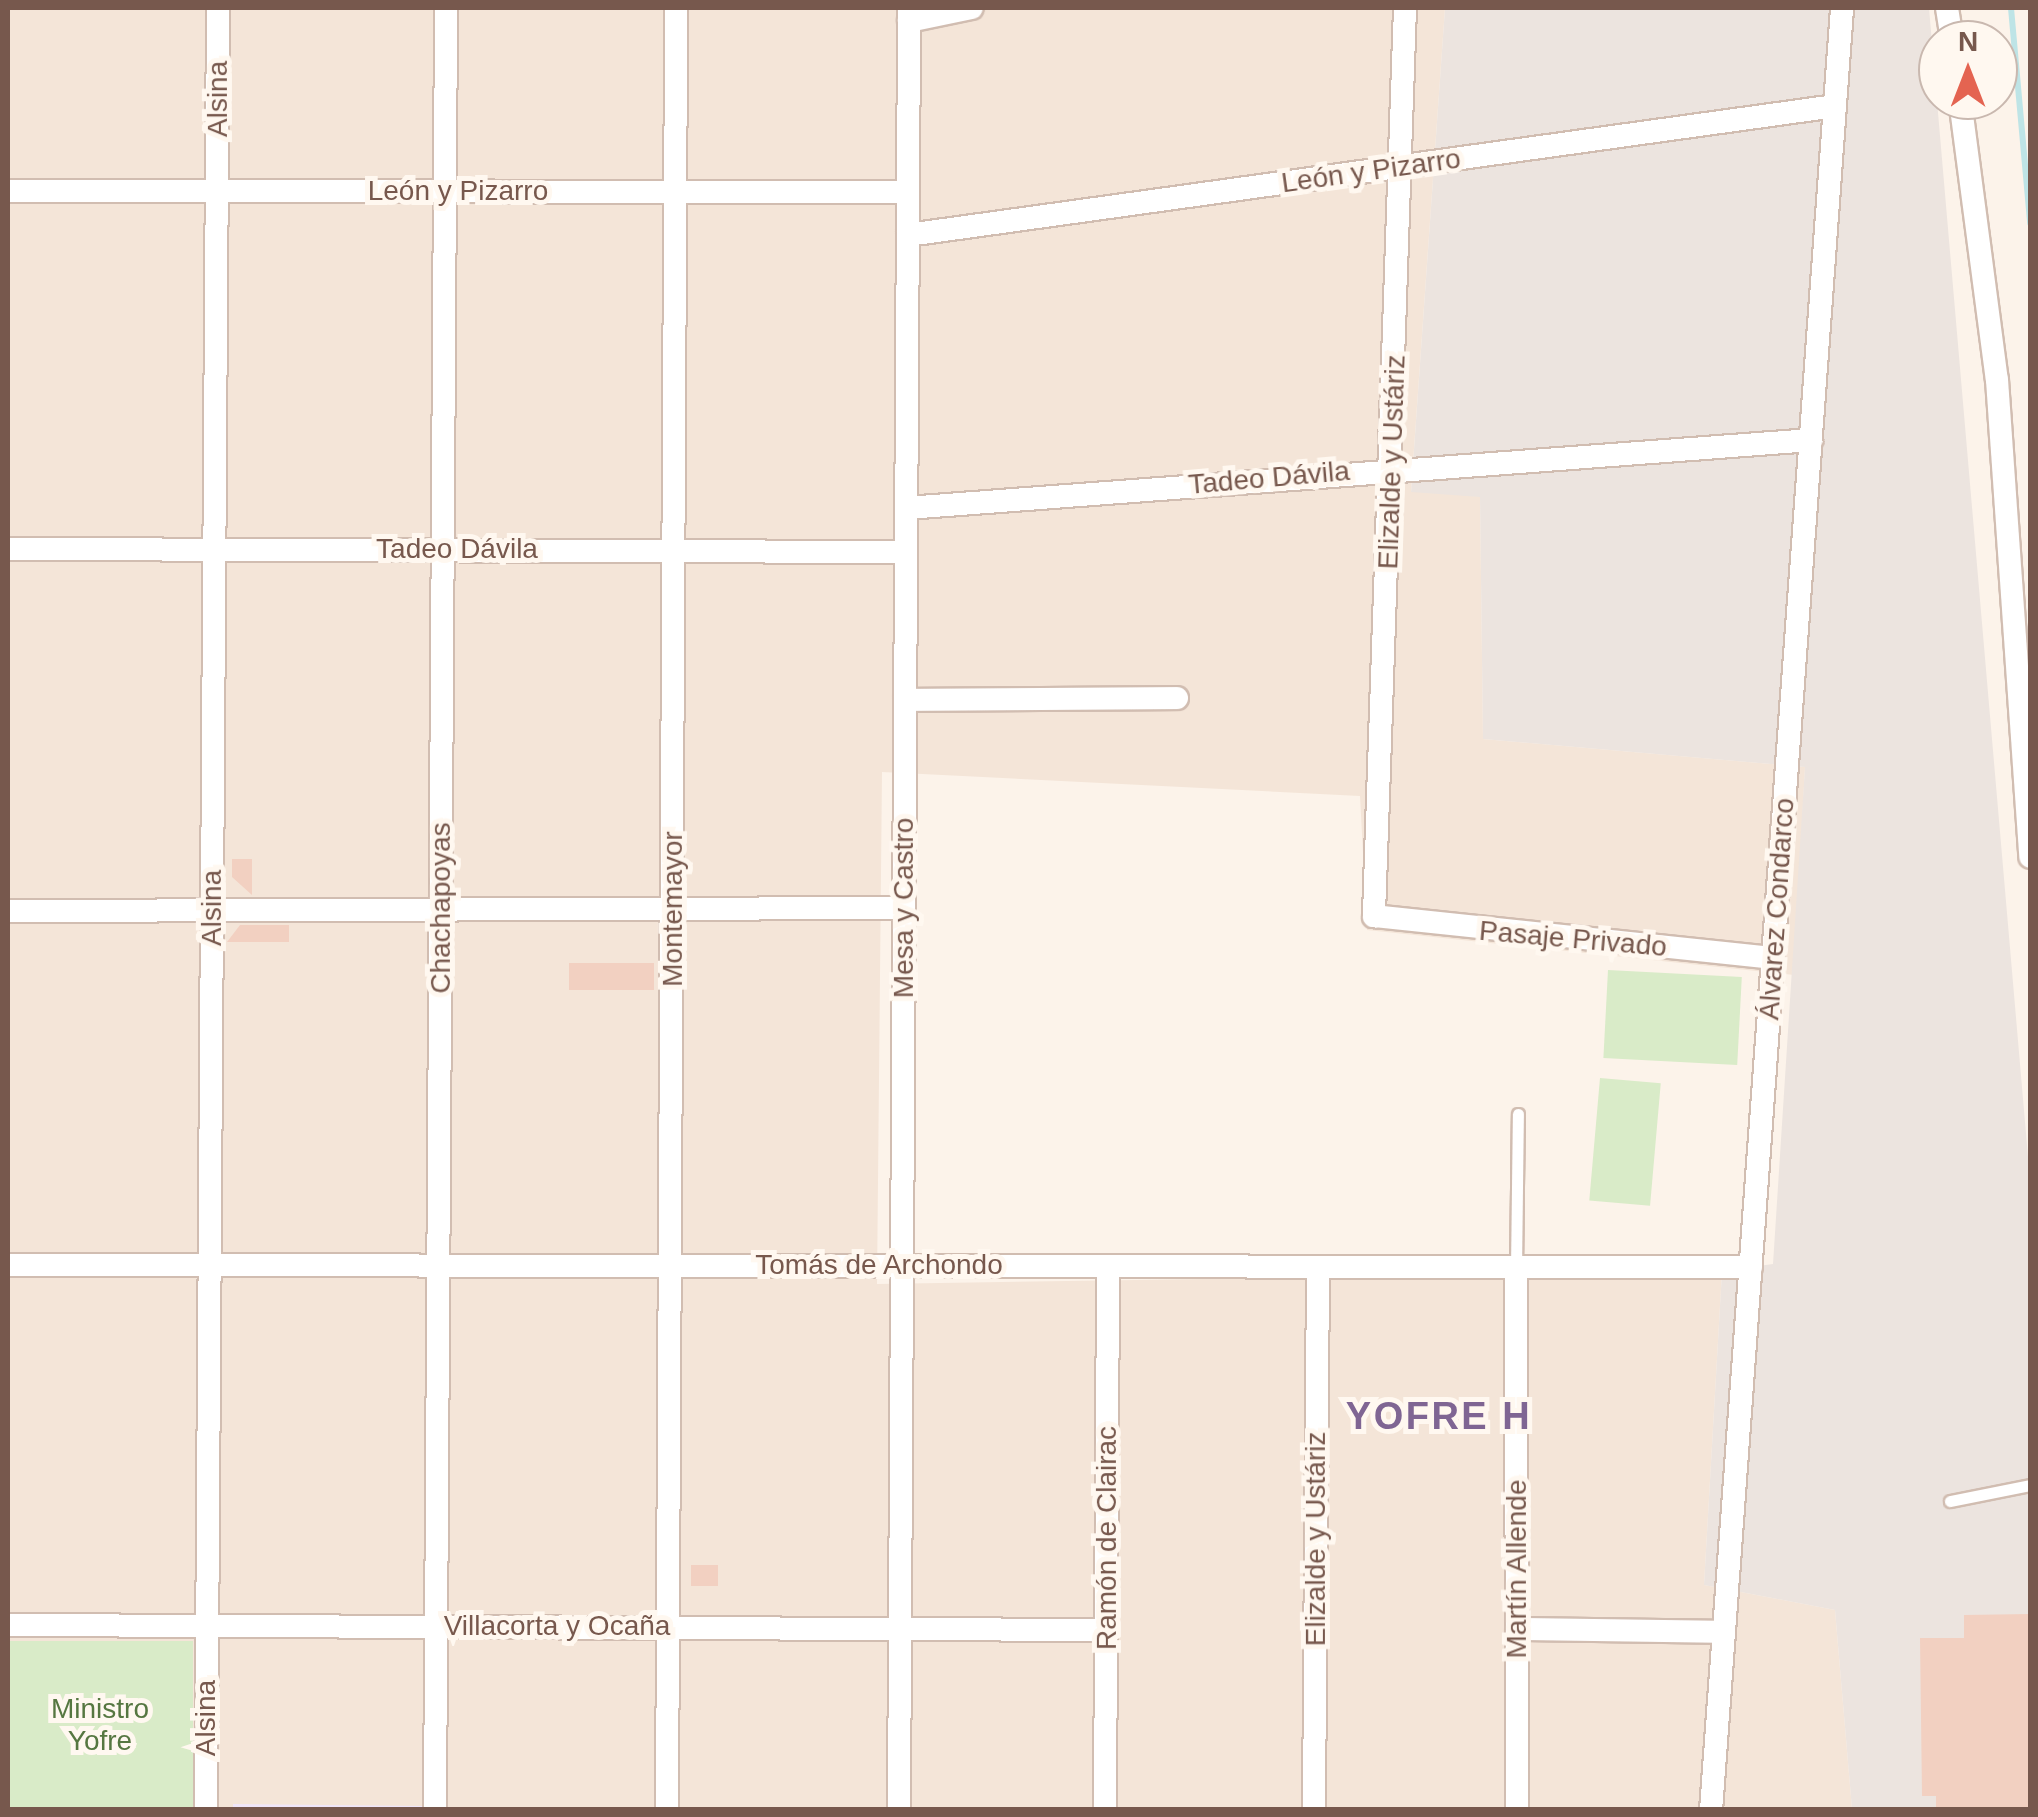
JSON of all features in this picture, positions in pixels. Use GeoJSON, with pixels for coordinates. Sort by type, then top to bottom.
{"type":"FeatureCollection","features":[{"type":"Feature","properties":{"kind":"street","name":"Alsina"},"geometry":{"type":"LineString","coordinates":[[206,1810],[218,8]]}},
{"type":"Feature","properties":{"kind":"street","name":"Chachapoyas"},"geometry":{"type":"LineString","coordinates":[[435,1810],[446,8]]}},
{"type":"Feature","properties":{"kind":"street","name":"Montemayor"},"geometry":{"type":"LineString","coordinates":[[667,1810],[676,8]]}},
{"type":"Feature","properties":{"kind":"street"},"geometry":{"type":"LineString","coordinates":[[909,14],[972,8]]}},
{"type":"Feature","properties":{"kind":"street","name":"Elizalde y Ustáriz"},"geometry":{"type":"LineString","coordinates":[[1374,916],[1404,166],[1405,8]]}},
{"type":"Feature","properties":{"kind":"street","name":"Álvarez Condarco"},"geometry":{"type":"LineString","coordinates":[[1710,1810],[1842,8]]}},
{"type":"Feature","properties":{"kind":"street","name":"Mesa y Castro"},"geometry":{"type":"LineString","coordinates":[[899,1810],[909,14]]}},
{"type":"Feature","properties":{"kind":"street","name":"León y Pizarro"},"geometry":{"type":"LineString","coordinates":[[908,234],[1834,106]]}},
{"type":"Feature","properties":{"kind":"street"},"geometry":{"type":"LineString","coordinates":[[1963,120],[1997,380],[2030,858]]}},
{"type":"Feature","properties":{"kind":"street","name":"León y Pizarro"},"geometry":{"type":"LineString","coordinates":[[8,191],[908,192]]}},
{"type":"Feature","properties":{"kind":"street","name":"Tadeo Dávila"},"geometry":{"type":"LineString","coordinates":[[907,508],[1811,440]]}},
{"type":"Feature","properties":{"kind":"street","name":"Tadeo Dávila"},"geometry":{"type":"LineString","coordinates":[[8,549],[906,552]]}},
{"type":"Feature","properties":{"kind":"street"},"geometry":{"type":"LineString","coordinates":[[905,700],[1177,698]]}},
{"type":"Feature","properties":{"kind":"street"},"geometry":{"type":"LineString","coordinates":[[8,911],[904,908]]}},
{"type":"Feature","properties":{"kind":"street","name":"Pasaje Privado"},"geometry":{"type":"LineString","coordinates":[[1374,916],[1773,958]]}},
{"type":"Feature","properties":{"kind":"street","name":"Tomás de Archondo"},"geometry":{"type":"LineString","coordinates":[[8,1265],[1751,1267]]}},
{"type":"Feature","properties":{"kind":"street","name":"Ramón de Clairac"},"geometry":{"type":"LineString","coordinates":[[1105,1810],[1108,1266]]}},
{"type":"Feature","properties":{"kind":"street","name":"Elizalde y Ustáriz"},"geometry":{"type":"LineString","coordinates":[[1314,1810],[1318,1268]]}},
{"type":"Feature","properties":{"kind":"street","name":"Martín Allende"},"geometry":{"type":"LineString","coordinates":[[1516,1269],[1517,1810]]}},
{"type":"Feature","properties":{"kind":"street","name":"Villacorta y Ocaña"},"geometry":{"type":"LineString","coordinates":[[8,1625],[900,1626],[1107,1630]]}},
{"type":"Feature","properties":{"kind":"street"},"geometry":{"type":"LineString","coordinates":[[1517,1629],[1724,1632]]}},
{"type":"Feature","properties":{"kind":"lane"},"geometry":{"type":"LineString","coordinates":[[1516,1269],[1518,1114]]}},
{"type":"Feature","properties":{"kind":"lane"},"geometry":{"type":"LineString","coordinates":[[1950,1501],[2030,1485]]}},
{"type":"Feature","properties":{"kind":"shaded area"},"geometry":{"type":"Polygon","coordinates":[[[8,8],[1445,8],[1411,491],[1480,496],[1483,739],[1805,767],[1794,975],[1367,930],[1360,796],[882,772],[877,1284],[1722,1271],[1704,1585],[1835,1610],[1852,1809],[8,1810],[8,8]]]}},
{"type":"Feature","properties":{"kind":"shaded area"},"geometry":{"type":"Polygon","coordinates":[[[1445,8],[1929,8],[1930,20],[1918,20],[1918,120],[1939,120],[2030,1180],[2030,1809],[1852,1809],[1835,1610],[1704,1585],[1722,1271],[1773,1264],[1805,767],[1483,739],[1480,497],[1411,492],[1445,8]]]}},
{"type":"Feature","properties":{"kind":"shaded area"},"geometry":{"type":"Polygon","coordinates":[[[233,1804],[422,1806],[422,1809],[233,1810],[233,1804]]]}},
{"type":"Feature","properties":{"kind":"green space"},"geometry":{"type":"Polygon","coordinates":[[[1608,970],[1742,977],[1737,1065],[1603,1058],[1608,970]]]}},
{"type":"Feature","properties":{"kind":"green space"},"geometry":{"type":"Polygon","coordinates":[[[1600,1078],[1661,1083],[1650,1206],[1589,1201],[1600,1078]]]}},
{"type":"Feature","properties":{"kind":"green space","name":"Ministro Yofre"},"geometry":{"type":"Polygon","coordinates":[[[8,1641],[193,1641],[193,1809],[8,1809],[8,1641]]]}},
{"type":"Feature","properties":{"kind":"building"},"geometry":{"type":"Polygon","coordinates":[[[232,859],[252,859],[252,895],[232,877],[232,859]]]}},
{"type":"Feature","properties":{"kind":"building"},"geometry":{"type":"Polygon","coordinates":[[[240,925],[289,925],[289,942],[227,942],[240,925]]]}},
{"type":"Feature","properties":{"kind":"building"},"geometry":{"type":"Polygon","coordinates":[[[569,963],[654,963],[654,990],[569,990],[569,963]]]}},
{"type":"Feature","properties":{"kind":"building"},"geometry":{"type":"Polygon","coordinates":[[[691,1565],[718,1565],[718,1586],[691,1586],[691,1565]]]}},
{"type":"Feature","properties":{"kind":"building"},"geometry":{"type":"Polygon","coordinates":[[[2030,1614],[2030,1810],[1936,1810],[1936,1796],[1922,1796],[1920,1638],[1964,1638],[1964,1615],[2030,1614]]]}},
{"type":"Feature","properties":{"kind":"waterway"},"geometry":{"type":"LineString","coordinates":[[2011,8],[2030,223]]}},
{"type":"Feature","properties":{"kind":"district","name":"YOFRE H"},"geometry":{"type":"Point","coordinates":[1439,1417]}}]}
